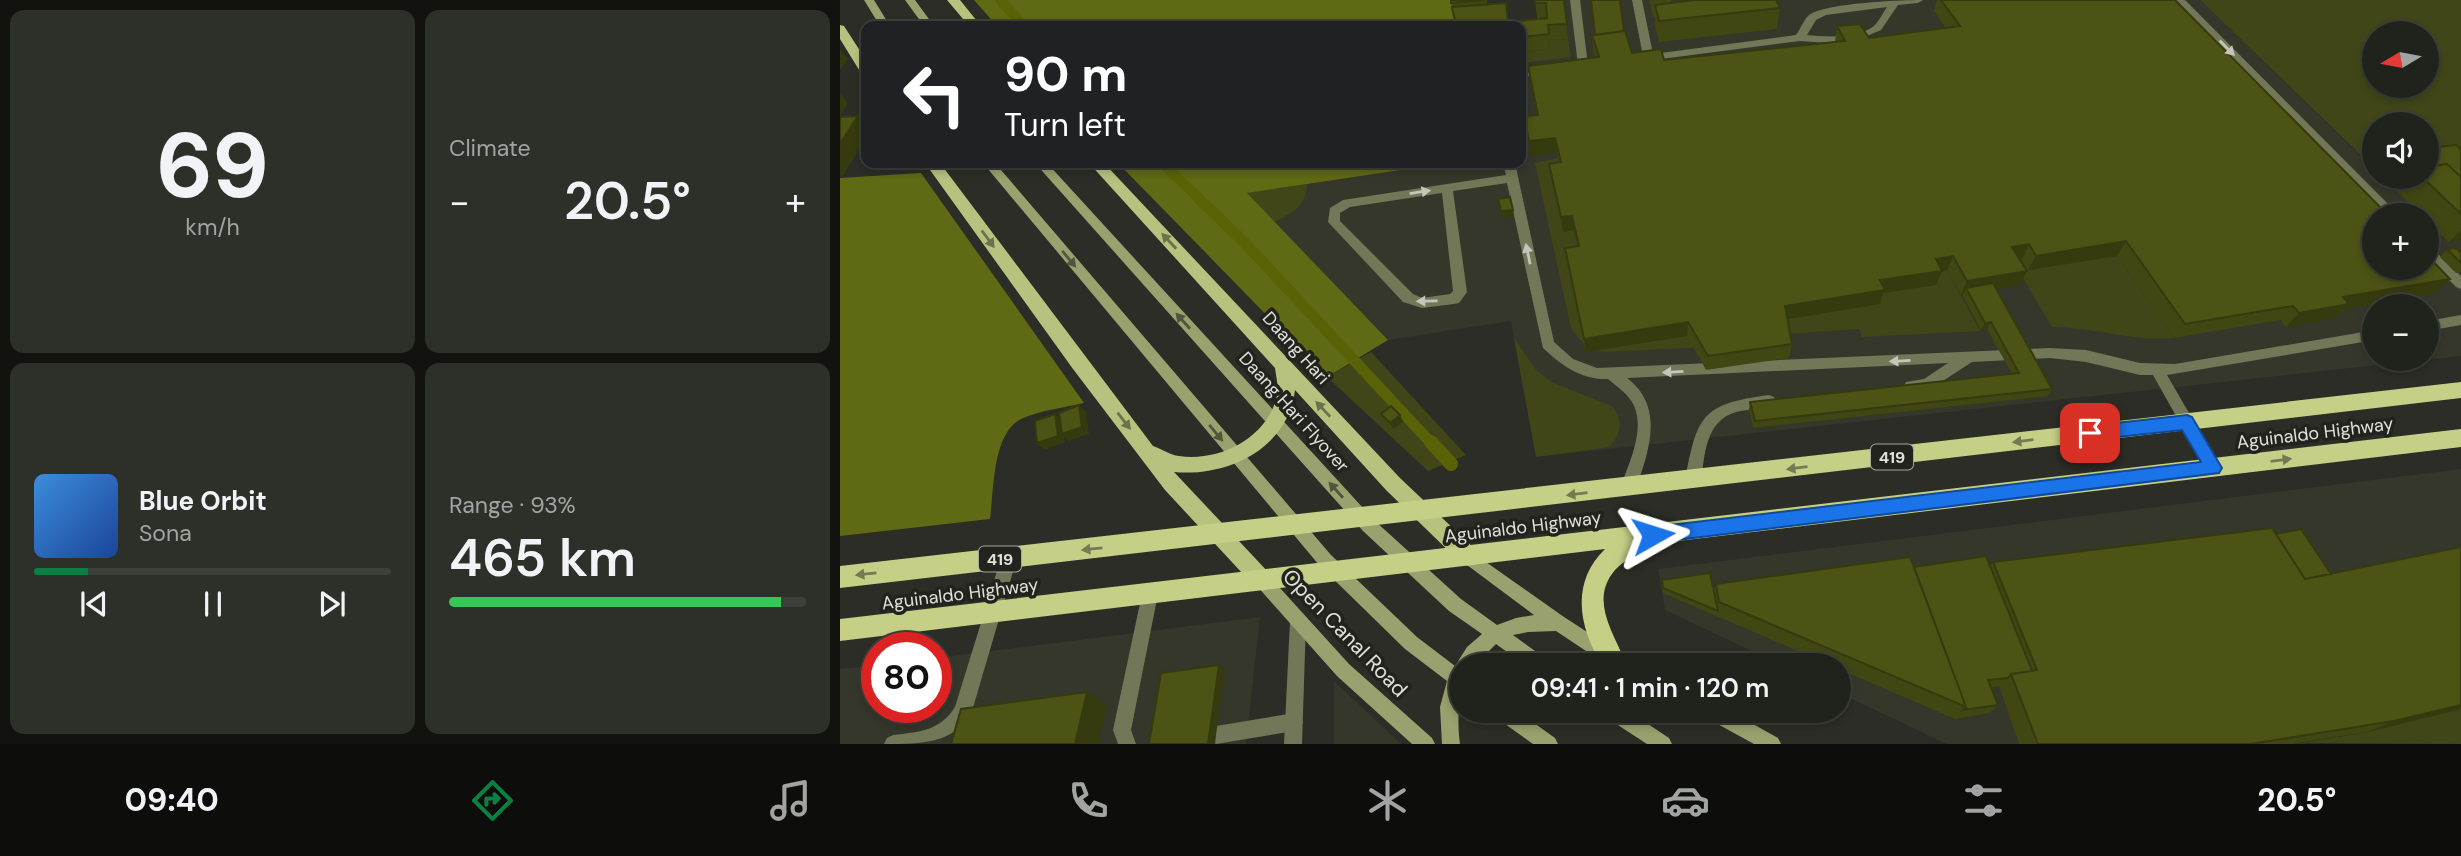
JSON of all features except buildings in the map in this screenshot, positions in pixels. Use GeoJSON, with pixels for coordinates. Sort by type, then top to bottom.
{"type":"FeatureCollection","features":[{"type":"Feature","properties":{"kind":"highway","name":"Aguinaldo Highway"},"geometry":{"type":"LineString","coordinates":[[840,577],[1693,481],[2461,390]]}},
{"type":"Feature","properties":{"kind":"highway","name":"Aguinaldo Highway"},"geometry":{"type":"LineString","coordinates":[[840,630],[2461,438]]}},
{"type":"Feature","properties":{"kind":"highway"},"geometry":{"type":"LineString","coordinates":[[1609,653],[1600,643],[1592,624],[1594,586],[1603,568],[1616,552],[1653,535]]}},
{"type":"Feature","properties":{"kind":"main road"},"geometry":{"type":"LineString","coordinates":[[869,0],[883,21]]}},
{"type":"Feature","properties":{"kind":"main road"},"geometry":{"type":"LineString","coordinates":[[910,0],[925,21]]}},
{"type":"Feature","properties":{"kind":"main road"},"geometry":{"type":"LineString","coordinates":[[953,0],[971,21]]}},
{"type":"Feature","properties":{"kind":"main road"},"geometry":{"type":"LineString","coordinates":[[840,29],[861,62]]}},
{"type":"Feature","properties":{"kind":"main road"},"geometry":{"type":"LineString","coordinates":[[936,168],[1079,364],[1172,484],[1263,581]]}},
{"type":"Feature","properties":{"kind":"main road"},"geometry":{"type":"LineString","coordinates":[[993,168],[1325,560],[1411,643],[1449,672]]}},
{"type":"Feature","properties":{"kind":"main road","name":"Daang Hari Flyover"},"geometry":{"type":"LineString","coordinates":[[1045,168],[1369,526],[1455,605],[1523,653]]}},
{"type":"Feature","properties":{"kind":"main road","name":"Daang Hari"},"geometry":{"type":"LineString","coordinates":[[1101,168],[1284,367],[1421,511],[1469,557]]}},
{"type":"Feature","properties":{"kind":"main road"},"geometry":{"type":"LineString","coordinates":[[1145,449],[1173,464],[1191,466],[1211,464],[1250,447],[1268,433],[1288,398],[1284,367]]}},
{"type":"Feature","properties":{"kind":"main road"},"geometry":{"type":"LineString","coordinates":[[1469,557],[1558,623],[1604,653]]}},
{"type":"Feature","properties":{"kind":"main road","name":"Open Canal Road"},"geometry":{"type":"LineString","coordinates":[[1263,581],[1343,670],[1426,744]]}},
{"type":"Feature","properties":{"kind":"main road"},"geometry":{"type":"LineString","coordinates":[[1474,653],[1480,646],[1518,624],[1558,623]]}},
{"type":"Feature","properties":{"kind":"main road"},"geometry":{"type":"LineString","coordinates":[[1450,723],[1451,744]]}},
{"type":"Feature","properties":{"kind":"main road"},"geometry":{"type":"LineString","coordinates":[[1519,723],[1549,744]]}},
{"type":"Feature","properties":{"kind":"main road"},"geometry":{"type":"LineString","coordinates":[[1630,723],[1662,744]]}},
{"type":"Feature","properties":{"kind":"main road"},"geometry":{"type":"LineString","coordinates":[[1733,723],[1772,744]]}},
{"type":"Feature","properties":{"kind":"street"},"geometry":{"type":"LineString","coordinates":[[1572,67],[1575,0]]}},
{"type":"Feature","properties":{"kind":"street"},"geometry":{"type":"LineString","coordinates":[[1637,0],[1648,57]]}},
{"type":"Feature","properties":{"kind":"street"},"geometry":{"type":"LineString","coordinates":[[1800,38],[1817,14],[1869,3],[1918,0]]}},
{"type":"Feature","properties":{"kind":"street"},"geometry":{"type":"LineString","coordinates":[[2179,0],[2381,203]]}},
{"type":"Feature","properties":{"kind":"street"},"geometry":{"type":"LineString","coordinates":[[1630,60],[1800,38],[1828,40],[1868,33],[1877,27],[1895,3]]}},
{"type":"Feature","properties":{"kind":"street"},"geometry":{"type":"LineString","coordinates":[[1526,73],[1597,64]]}},
{"type":"Feature","properties":{"kind":"street"},"geometry":{"type":"LineString","coordinates":[[1510,168],[1548,344],[1568,363],[1581,370],[1612,375],[2069,354],[2157,370],[2192,368],[2362,337]]}},
{"type":"Feature","properties":{"kind":"street"},"geometry":{"type":"LineString","coordinates":[[1447,188],[1460,292],[1454,299],[1416,302],[1408,298],[1332,217],[1334,211],[1347,203],[1512,178]]}},
{"type":"Feature","properties":{"kind":"street"},"geometry":{"type":"LineString","coordinates":[[2439,262],[2461,284]]}},
{"type":"Feature","properties":{"kind":"street"},"geometry":{"type":"LineString","coordinates":[[2439,324],[2461,320]]}},
{"type":"Feature","properties":{"kind":"street"},"geometry":{"type":"LineString","coordinates":[[1899,387],[1927,384],[1968,357]]}},
{"type":"Feature","properties":{"kind":"street"},"geometry":{"type":"LineString","coordinates":[[2157,370],[2213,468]]}},
{"type":"Feature","properties":{"kind":"street"},"geometry":{"type":"LineString","coordinates":[[1612,375],[1635,393],[1646,422],[1645,438],[1628,488]]}},
{"type":"Feature","properties":{"kind":"street"},"geometry":{"type":"LineString","coordinates":[[1693,481],[1703,427],[1711,417],[1739,405],[1779,400]]}},
{"type":"Feature","properties":{"kind":"street"},"geometry":{"type":"LineString","coordinates":[[893,744],[933,739],[946,734],[956,724],[1009,558]]}},
{"type":"Feature","properties":{"kind":"street"},"geometry":{"type":"LineString","coordinates":[[1127,744],[1122,730],[1150,594]]}},
{"type":"Feature","properties":{"kind":"street"},"geometry":{"type":"LineString","coordinates":[[1293,744],[1298,621]]}},
{"type":"Feature","properties":{"kind":"street"},"geometry":{"type":"LineString","coordinates":[[1216,735],[1294,722]]}},
{"type":"Feature","properties":{"kind":"shaded area"},"geometry":{"type":"Polygon","coordinates":[[[1545,0],[2200,0],[2362,157],[2362,189],[2439,189],[2439,168],[2461,151],[2461,356],[2439,358],[2439,294],[2362,294],[2362,367],[1536,457],[1511,321],[1388,340],[1246,193],[1414,168],[1526,168],[1526,51],[1550,49],[1545,0]]]}},
{"type":"Feature","properties":{"kind":"shaded area"},"geometry":{"type":"Polygon","coordinates":[[[2461,469],[2461,709],[2304,744],[1947,744],[1851,699],[1851,653],[1756,653],[1665,610],[1658,569],[2461,469]]]}},
{"type":"Feature","properties":{"kind":"shaded area"},"geometry":{"type":"Polygon","coordinates":[[[1260,617],[1246,744],[840,744],[840,669],[861,667],[861,723],[952,723],[952,656],[1260,617]]]}},
{"type":"Feature","properties":{"kind":"shaded area"},"geometry":{"type":"Polygon","coordinates":[[[1334,681],[1401,744],[1334,744],[1334,681]]]}},
{"type":"Feature","properties":{"kind":"green space"},"geometry":{"type":"Polygon","coordinates":[[[974,0],[1451,0],[1455,21],[993,21],[974,0]]]}},
{"type":"Feature","properties":{"kind":"green space"},"geometry":{"type":"Polygon","coordinates":[[[2200,0],[2461,0],[2461,164],[2439,158],[2439,112],[2362,112],[2362,156],[2200,0]]]}},
{"type":"Feature","properties":{"kind":"green space"},"geometry":{"type":"Polygon","coordinates":[[[1568,39],[1571,57],[1526,62],[1526,51],[1550,49],[1549,40],[1568,39]]]}},
{"type":"Feature","properties":{"kind":"green space"},"geometry":{"type":"Polygon","coordinates":[[[1558,158],[1594,324],[1703,308],[1705,347],[1605,352],[1589,347],[1574,333],[1535,163],[1558,158]]]}},
{"type":"Feature","properties":{"kind":"green space"},"geometry":{"type":"Polygon","coordinates":[[[1123,168],[1414,168],[1247,193],[1388,340],[1327,377],[1123,168]]]}},
{"type":"Feature","properties":{"kind":"green space"},"geometry":{"type":"Polygon","coordinates":[[[921,173],[1084,403],[1036,413],[1012,426],[1004,437],[996,464],[990,519],[840,536],[840,178],[921,173]]]}},
{"type":"Feature","properties":{"kind":"green space"},"geometry":{"type":"Polygon","coordinates":[[[1307,184],[1301,203],[1275,222],[1246,193],[1307,184]]]}},
{"type":"Feature","properties":{"kind":"green space"},"geometry":{"type":"Polygon","coordinates":[[[2117,256],[2174,338],[2143,338],[2052,327],[2012,260],[2022,259],[2029,270],[2117,256]]]}},
{"type":"Feature","properties":{"kind":"green space"},"geometry":{"type":"Polygon","coordinates":[[[1947,270],[1980,331],[1862,337],[1859,329],[1769,335],[1756,300],[1947,270]]]}},
{"type":"Feature","properties":{"kind":"green space"},"geometry":{"type":"Polygon","coordinates":[[[1514,338],[1536,370],[1553,383],[1612,406],[1620,427],[1609,447],[1536,457],[1514,338]]]}},
{"type":"Feature","properties":{"kind":"green space"},"geometry":{"type":"Polygon","coordinates":[[[1371,352],[1466,455],[1428,471],[1327,377],[1371,352]]]}},
{"type":"Feature","properties":{"kind":"green space"},"geometry":{"type":"Polygon","coordinates":[[[2461,709],[2461,744],[2303,743],[2367,732],[2461,709]]]}},
{"type":"Feature","properties":{"kind":"waterway"},"geometry":{"type":"LineString","coordinates":[[1000,0],[1019,21]]}},
{"type":"Feature","properties":{"kind":"waterway"},"geometry":{"type":"LineString","coordinates":[[1167,168],[1200,199]]}},
{"type":"Feature","properties":{"kind":"waterway"},"geometry":{"type":"LineString","coordinates":[[1198,198],[1244,242],[1432,444]]}},
{"type":"Feature","properties":{"kind":"waterway"},"geometry":{"type":"LineString","coordinates":[[1431,442],[1451,464]]}},
{"type":"Feature","properties":{"kind":"route"},"geometry":{"type":"LineString","coordinates":[[1653,535],[2213,468],[2187,422],[2090,433]]}}]}
